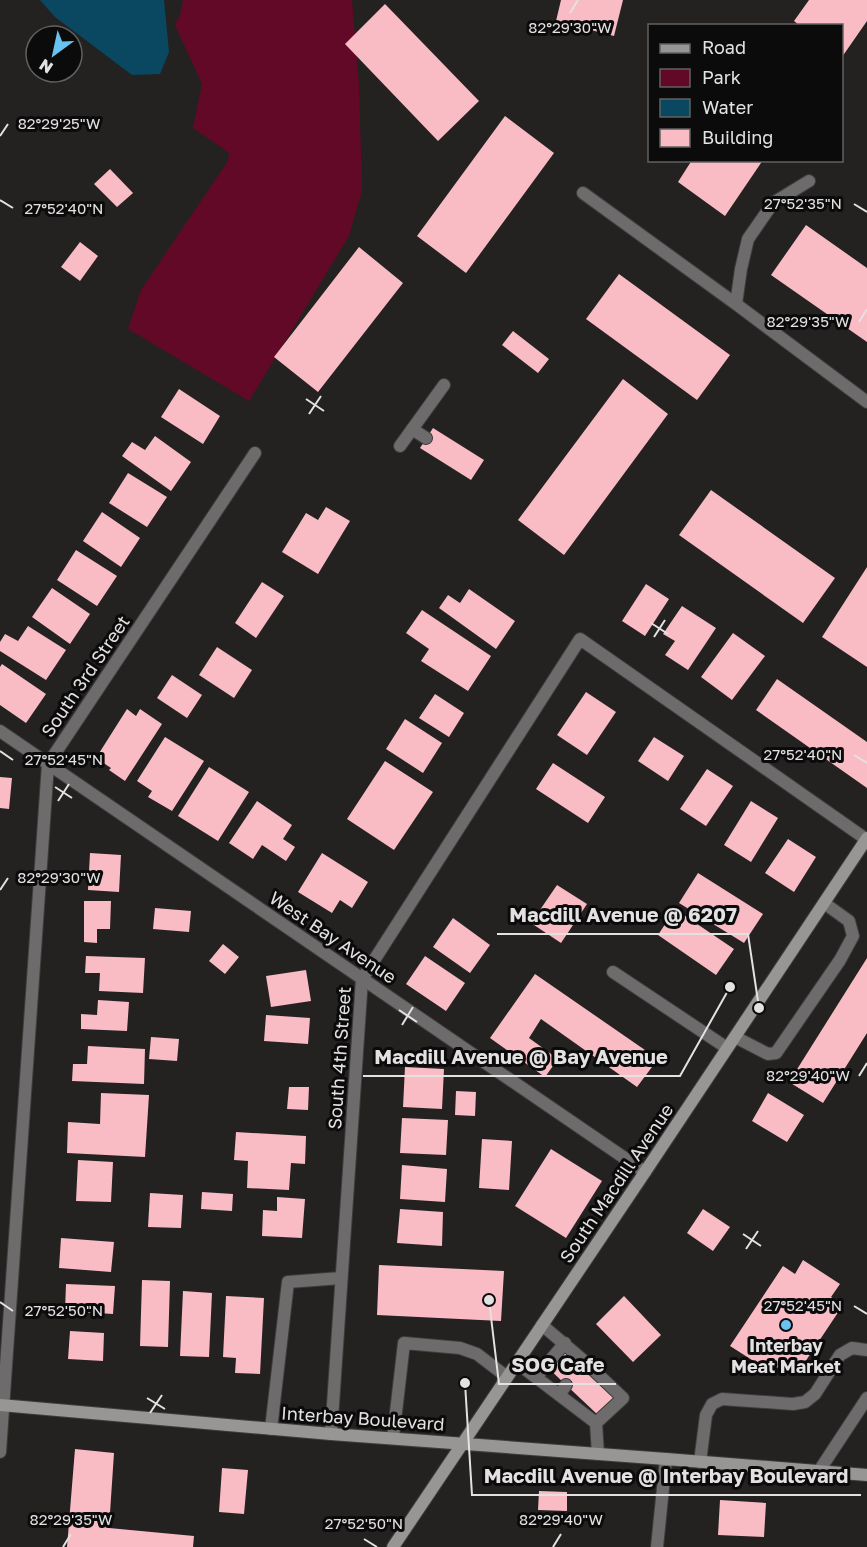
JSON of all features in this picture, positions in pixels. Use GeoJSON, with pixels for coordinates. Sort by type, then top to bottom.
{"type":"FeatureCollection","features":[{"type":"Feature","properties":{"kind":"street"},"geometry":{"type":"LineString","coordinates":[[736,304],[748,239],[772,203],[809,181]]}},
{"type":"Feature","properties":{"kind":"street"},"geometry":{"type":"LineString","coordinates":[[583,194],[867,402]]}},
{"type":"Feature","properties":{"kind":"street"},"geometry":{"type":"LineString","coordinates":[[400,446],[444,385]]}},
{"type":"Feature","properties":{"kind":"street"},"geometry":{"type":"LineString","coordinates":[[412,429],[426,438]]}},
{"type":"Feature","properties":{"kind":"street","name":"South 3rd Street"},"geometry":{"type":"LineString","coordinates":[[0,1452],[48,764],[255,453]]}},
{"type":"Feature","properties":{"kind":"street","name":"South 4th Street"},"geometry":{"type":"LineString","coordinates":[[331,1434],[362,979],[580,639],[867,839]]}},
{"type":"Feature","properties":{"kind":"street","name":"West Bay Avenue"},"geometry":{"type":"LineString","coordinates":[[0,731],[645,1172]]}},
{"type":"Feature","properties":{"kind":"street","name":"South Macdill Avenue"},"geometry":{"type":"LineString","coordinates":[[393,1547],[867,839]]}},
{"type":"Feature","properties":{"kind":"street"},"geometry":{"type":"LineString","coordinates":[[735,1037],[768,1054],[776,1053],[840,960],[853,936],[849,921],[824,903]]}},
{"type":"Feature","properties":{"kind":"street"},"geometry":{"type":"LineString","coordinates":[[613,972],[727,1048]]}},
{"type":"Feature","properties":{"kind":"street"},"geometry":{"type":"LineString","coordinates":[[272,1429],[288,1282],[341,1278]]}},
{"type":"Feature","properties":{"kind":"street"},"geometry":{"type":"LineString","coordinates":[[542,1325],[565,1343],[599,1380],[623,1398],[596,1423]]}},
{"type":"Feature","properties":{"kind":"street"},"geometry":{"type":"LineString","coordinates":[[393,1438],[404,1342],[460,1348],[477,1354],[507,1377]]}},
{"type":"Feature","properties":{"kind":"street"},"geometry":{"type":"LineString","coordinates":[[536,1377],[565,1343]]}},
{"type":"Feature","properties":{"kind":"street"},"geometry":{"type":"LineString","coordinates":[[700,1462],[706,1415],[712,1404],[723,1399],[793,1404],[805,1402],[815,1394],[840,1355],[852,1348],[867,1350]]}},
{"type":"Feature","properties":{"kind":"street"},"geometry":{"type":"LineString","coordinates":[[517,1363],[536,1377],[563,1390],[583,1407],[596,1423],[598,1454]]}},
{"type":"Feature","properties":{"kind":"street"},"geometry":{"type":"LineString","coordinates":[[819,1471],[867,1398]]}},
{"type":"Feature","properties":{"kind":"street","name":"Interbay Boulevard"},"geometry":{"type":"LineString","coordinates":[[2,1406],[867,1475]]}},
{"type":"Feature","properties":{"kind":"street"},"geometry":{"type":"LineString","coordinates":[[657,1547],[666,1459]]}},
{"type":"Feature","properties":{"kind":"green space"},"geometry":{"type":"Polygon","coordinates":[[[183,0],[352,0],[359,85],[362,190],[349,236],[249,401],[128,329],[141,290],[228,161],[229,154],[225,150],[193,128],[202,84],[175,25],[183,0]]]}},
{"type":"Feature","properties":{"kind":"water"},"geometry":{"type":"Polygon","coordinates":[[[40,0],[164,0],[169,52],[160,74],[132,75],[84,39],[84,24],[64,24],[40,0]]]}},
{"type":"Feature","properties":{"kind":"building"},"geometry":{"type":"Polygon","coordinates":[[[561,0],[623,0],[614,36],[556,21],[561,0]]]}},
{"type":"Feature","properties":{"kind":"building"},"geometry":{"type":"Polygon","coordinates":[[[809,0],[867,0],[867,21],[843,56],[843,24],[798,24],[794,21],[809,0]]]}},
{"type":"Feature","properties":{"kind":"building"},"geometry":{"type":"Polygon","coordinates":[[[385,4],[479,101],[438,141],[345,44],[385,4]]]}},
{"type":"Feature","properties":{"kind":"building"},"geometry":{"type":"Polygon","coordinates":[[[505,116],[554,153],[466,273],[417,236],[505,116]]]}},
{"type":"Feature","properties":{"kind":"building"},"geometry":{"type":"Polygon","coordinates":[[[691,162],[762,162],[725,216],[678,182],[691,162]]]}},
{"type":"Feature","properties":{"kind":"building"},"geometry":{"type":"Polygon","coordinates":[[[110,169],[133,193],[117,207],[94,184],[110,169]]]}},
{"type":"Feature","properties":{"kind":"building"},"geometry":{"type":"Polygon","coordinates":[[[806,225],[867,268],[867,342],[771,275],[806,225]]]}},
{"type":"Feature","properties":{"kind":"building"},"geometry":{"type":"Polygon","coordinates":[[[80,242],[98,256],[80,281],[61,267],[80,242]]]}},
{"type":"Feature","properties":{"kind":"building"},"geometry":{"type":"Polygon","coordinates":[[[359,247],[403,283],[318,392],[274,357],[359,247]]]}},
{"type":"Feature","properties":{"kind":"building"},"geometry":{"type":"Polygon","coordinates":[[[619,274],[730,355],[697,400],[586,319],[619,274]]]}},
{"type":"Feature","properties":{"kind":"building"},"geometry":{"type":"Polygon","coordinates":[[[513,331],[549,359],[538,373],[502,345],[513,331]]]}},
{"type":"Feature","properties":{"kind":"building"},"geometry":{"type":"Polygon","coordinates":[[[623,379],[668,414],[564,555],[518,520],[623,379]]]}},
{"type":"Feature","properties":{"kind":"building"},"geometry":{"type":"Polygon","coordinates":[[[179,389],[220,416],[203,444],[161,417],[179,389]]]}},
{"type":"Feature","properties":{"kind":"building"},"geometry":{"type":"Polygon","coordinates":[[[433,428],[484,460],[471,480],[420,448],[433,428]]]}},
{"type":"Feature","properties":{"kind":"building"},"geometry":{"type":"Polygon","coordinates":[[[155,436],[191,462],[171,491],[122,456],[132,442],[145,450],[155,436]]]}},
{"type":"Feature","properties":{"kind":"building"},"geometry":{"type":"Polygon","coordinates":[[[128,473],[167,497],[147,527],[109,503],[128,473]]]}},
{"type":"Feature","properties":{"kind":"building"},"geometry":{"type":"Polygon","coordinates":[[[711,490],[835,578],[803,623],[679,535],[711,490]]]}},
{"type":"Feature","properties":{"kind":"building"},"geometry":{"type":"Polygon","coordinates":[[[326,507],[350,521],[318,574],[282,552],[306,513],[318,520],[326,507]]]}},
{"type":"Feature","properties":{"kind":"building"},"geometry":{"type":"Polygon","coordinates":[[[102,512],[140,538],[121,567],[83,541],[102,512]]]}},
{"type":"Feature","properties":{"kind":"building"},"geometry":{"type":"Polygon","coordinates":[[[76,550],[117,576],[97,606],[57,580],[76,550]]]}},
{"type":"Feature","properties":{"kind":"building"},"geometry":{"type":"Polygon","coordinates":[[[867,567],[867,667],[822,637],[867,567]]]}},
{"type":"Feature","properties":{"kind":"building"},"geometry":{"type":"Polygon","coordinates":[[[262,582],[284,596],[256,638],[235,623],[262,582]]]}},
{"type":"Feature","properties":{"kind":"building"},"geometry":{"type":"Polygon","coordinates":[[[646,584],[669,599],[645,636],[622,621],[646,584]]]}},
{"type":"Feature","properties":{"kind":"building"},"geometry":{"type":"Polygon","coordinates":[[[52,588],[90,614],[70,644],[32,617],[52,588]]]}},
{"type":"Feature","properties":{"kind":"building"},"geometry":{"type":"Polygon","coordinates":[[[469,589],[515,621],[496,649],[439,608],[448,595],[460,603],[469,589]]]}},
{"type":"Feature","properties":{"kind":"building"},"geometry":{"type":"Polygon","coordinates":[[[682,606],[716,628],[688,670],[665,655],[675,641],[663,634],[682,606]]]}},
{"type":"Feature","properties":{"kind":"building"},"geometry":{"type":"Polygon","coordinates":[[[422,610],[491,656],[468,691],[421,661],[429,649],[406,633],[422,610]]]}},
{"type":"Feature","properties":{"kind":"building"},"geometry":{"type":"Polygon","coordinates":[[[28,626],[66,650],[46,680],[0,651],[0,642],[5,634],[18,641],[28,626]]]}},
{"type":"Feature","properties":{"kind":"building"},"geometry":{"type":"Polygon","coordinates":[[[733,633],[765,656],[732,700],[701,677],[733,633]]]}},
{"type":"Feature","properties":{"kind":"building"},"geometry":{"type":"Polygon","coordinates":[[[217,647],[252,670],[234,698],[199,675],[217,647]]]}},
{"type":"Feature","properties":{"kind":"building"},"geometry":{"type":"Polygon","coordinates":[[[2,664],[46,694],[26,723],[0,705],[0,667],[2,664]]]}},
{"type":"Feature","properties":{"kind":"building"},"geometry":{"type":"Polygon","coordinates":[[[172,675],[202,695],[187,718],[157,698],[172,675]]]}},
{"type":"Feature","properties":{"kind":"building"},"geometry":{"type":"Polygon","coordinates":[[[777,679],[867,742],[867,788],[756,710],[777,679]]]}},
{"type":"Feature","properties":{"kind":"building"},"geometry":{"type":"Polygon","coordinates":[[[586,692],[616,712],[587,755],[557,735],[586,692]]]}},
{"type":"Feature","properties":{"kind":"building"},"geometry":{"type":"Polygon","coordinates":[[[435,694],[464,713],[449,737],[419,718],[435,694]]]}},
{"type":"Feature","properties":{"kind":"building"},"geometry":{"type":"Polygon","coordinates":[[[127,709],[136,716],[140,709],[162,724],[125,781],[96,758],[127,709]]]}},
{"type":"Feature","properties":{"kind":"building"},"geometry":{"type":"Polygon","coordinates":[[[405,719],[442,743],[423,773],[386,749],[405,719]]]}},
{"type":"Feature","properties":{"kind":"building"},"geometry":{"type":"Polygon","coordinates":[[[165,737],[204,761],[172,811],[148,797],[152,791],[137,781],[165,737]]]}},
{"type":"Feature","properties":{"kind":"building"},"geometry":{"type":"Polygon","coordinates":[[[654,737],[684,756],[668,781],[638,761],[654,737]]]}},
{"type":"Feature","properties":{"kind":"building"},"geometry":{"type":"Polygon","coordinates":[[[385,761],[433,792],[394,850],[347,819],[385,761]]]}},
{"type":"Feature","properties":{"kind":"building"},"geometry":{"type":"Polygon","coordinates":[[[553,763],[605,797],[588,823],[536,789],[553,763]]]}},
{"type":"Feature","properties":{"kind":"building"},"geometry":{"type":"Polygon","coordinates":[[[209,767],[249,792],[218,841],[178,816],[209,767]]]}},
{"type":"Feature","properties":{"kind":"building"},"geometry":{"type":"Polygon","coordinates":[[[707,769],[733,786],[706,826],[680,809],[707,769]]]}},
{"type":"Feature","properties":{"kind":"building"},"geometry":{"type":"Polygon","coordinates":[[[0,777],[12,778],[9,809],[0,808],[0,777]]]}},
{"type":"Feature","properties":{"kind":"building"},"geometry":{"type":"Polygon","coordinates":[[[257,801],[292,825],[283,839],[295,847],[286,861],[262,845],[253,859],[229,843],[257,801]]]}},
{"type":"Feature","properties":{"kind":"building"},"geometry":{"type":"Polygon","coordinates":[[[751,801],[778,818],[751,862],[724,845],[751,801]]]}},
{"type":"Feature","properties":{"kind":"building"},"geometry":{"type":"Polygon","coordinates":[[[788,839],[816,857],[794,892],[765,873],[788,839]]]}},
{"type":"Feature","properties":{"kind":"building"},"geometry":{"type":"Polygon","coordinates":[[[90,853],[121,855],[119,892],[88,890],[90,853]]]}},
{"type":"Feature","properties":{"kind":"building"},"geometry":{"type":"Polygon","coordinates":[[[322,853],[368,882],[352,908],[340,900],[332,913],[298,892],[322,853]]]}},
{"type":"Feature","properties":{"kind":"building"},"geometry":{"type":"Polygon","coordinates":[[[698,873],[763,914],[744,943],[679,903],[698,873]]]}},
{"type":"Feature","properties":{"kind":"building"},"geometry":{"type":"Polygon","coordinates":[[[557,885],[587,904],[561,943],[531,923],[557,885]]]}},
{"type":"Feature","properties":{"kind":"building"},"geometry":{"type":"Polygon","coordinates":[[[84,901],[111,901],[110,929],[97,929],[97,943],[84,942],[84,901]]]}},
{"type":"Feature","properties":{"kind":"building"},"geometry":{"type":"Polygon","coordinates":[[[155,908],[191,911],[189,932],[153,929],[155,908]]]}},
{"type":"Feature","properties":{"kind":"building"},"geometry":{"type":"Polygon","coordinates":[[[675,909],[734,949],[716,975],[658,935],[675,909]]]}},
{"type":"Feature","properties":{"kind":"building"},"geometry":{"type":"Polygon","coordinates":[[[453,918],[490,945],[470,973],[433,947],[453,918]]]}},
{"type":"Feature","properties":{"kind":"building"},"geometry":{"type":"Polygon","coordinates":[[[223,944],[239,957],[225,974],[209,961],[223,944]]]}},
{"type":"Feature","properties":{"kind":"building"},"geometry":{"type":"Polygon","coordinates":[[[86,956],[145,958],[143,993],[99,991],[100,973],[85,973],[86,956]]]}},
{"type":"Feature","properties":{"kind":"building"},"geometry":{"type":"Polygon","coordinates":[[[425,956],[465,983],[446,1011],[406,984],[425,956]]]}},
{"type":"Feature","properties":{"kind":"building"},"geometry":{"type":"Polygon","coordinates":[[[867,958],[867,1033],[823,1103],[789,1082],[867,958]]]}},
{"type":"Feature","properties":{"kind":"building"},"geometry":{"type":"Polygon","coordinates":[[[306,970],[311,1001],[271,1007],[266,976],[306,970]]]}},
{"type":"Feature","properties":{"kind":"building"},"geometry":{"type":"Polygon","coordinates":[[[535,974],[658,1059],[637,1087],[541,1019],[529,1038],[558,1059],[545,1077],[490,1038],[535,974]]]}},
{"type":"Feature","properties":{"kind":"building"},"geometry":{"type":"Polygon","coordinates":[[[98,1000],[129,1002],[127,1031],[81,1029],[81,1014],[97,1015],[98,1000]]]}},
{"type":"Feature","properties":{"kind":"building"},"geometry":{"type":"Polygon","coordinates":[[[266,1015],[310,1018],[308,1044],[264,1041],[266,1015]]]}},
{"type":"Feature","properties":{"kind":"building"},"geometry":{"type":"Polygon","coordinates":[[[151,1037],[179,1039],[177,1061],[149,1059],[151,1037]]]}},
{"type":"Feature","properties":{"kind":"building"},"geometry":{"type":"Polygon","coordinates":[[[88,1046],[145,1049],[144,1084],[72,1081],[73,1064],[87,1064],[88,1046]]]}},
{"type":"Feature","properties":{"kind":"building"},"geometry":{"type":"Polygon","coordinates":[[[405,1067],[444,1069],[442,1109],[403,1107],[405,1067]]]}},
{"type":"Feature","properties":{"kind":"building"},"geometry":{"type":"Polygon","coordinates":[[[289,1087],[309,1087],[308,1110],[287,1109],[289,1087]]]}},
{"type":"Feature","properties":{"kind":"building"},"geometry":{"type":"Polygon","coordinates":[[[456,1091],[476,1092],[475,1116],[455,1115],[456,1091]]]}},
{"type":"Feature","properties":{"kind":"building"},"geometry":{"type":"Polygon","coordinates":[[[101,1093],[149,1095],[145,1157],[67,1153],[68,1122],[100,1124],[101,1093]]]}},
{"type":"Feature","properties":{"kind":"building"},"geometry":{"type":"Polygon","coordinates":[[[768,1093],[804,1115],[787,1142],[752,1121],[768,1093]]]}},
{"type":"Feature","properties":{"kind":"building"},"geometry":{"type":"Polygon","coordinates":[[[402,1118],[448,1120],[446,1155],[400,1153],[402,1118]]]}},
{"type":"Feature","properties":{"kind":"building"},"geometry":{"type":"Polygon","coordinates":[[[236,1132],[306,1136],[305,1164],[291,1163],[289,1190],[247,1188],[248,1161],[234,1160],[236,1132]]]}},
{"type":"Feature","properties":{"kind":"building"},"geometry":{"type":"Polygon","coordinates":[[[482,1139],[512,1141],[509,1190],[479,1188],[482,1139]]]}},
{"type":"Feature","properties":{"kind":"building"},"geometry":{"type":"Polygon","coordinates":[[[551,1149],[602,1181],[566,1238],[515,1206],[551,1149]]]}},
{"type":"Feature","properties":{"kind":"building"},"geometry":{"type":"Polygon","coordinates":[[[78,1160],[113,1162],[111,1202],[76,1201],[78,1160]]]}},
{"type":"Feature","properties":{"kind":"building"},"geometry":{"type":"Polygon","coordinates":[[[402,1165],[447,1169],[445,1202],[400,1199],[402,1165]]]}},
{"type":"Feature","properties":{"kind":"building"},"geometry":{"type":"Polygon","coordinates":[[[202,1192],[233,1194],[232,1211],[201,1209],[202,1192]]]}},
{"type":"Feature","properties":{"kind":"building"},"geometry":{"type":"Polygon","coordinates":[[[150,1193],[183,1195],[181,1228],[148,1227],[150,1193]]]}},
{"type":"Feature","properties":{"kind":"building"},"geometry":{"type":"Polygon","coordinates":[[[277,1197],[305,1199],[302,1238],[262,1236],[263,1210],[277,1211],[277,1197]]]}},
{"type":"Feature","properties":{"kind":"building"},"geometry":{"type":"Polygon","coordinates":[[[400,1209],[443,1212],[442,1246],[397,1243],[400,1209]]]}},
{"type":"Feature","properties":{"kind":"building"},"geometry":{"type":"Polygon","coordinates":[[[703,1209],[730,1227],[713,1251],[687,1233],[703,1209]]]}},
{"type":"Feature","properties":{"kind":"building"},"geometry":{"type":"Polygon","coordinates":[[[61,1238],[114,1242],[111,1272],[59,1268],[61,1238]]]}},
{"type":"Feature","properties":{"kind":"building","name":"Interbay Meat Market"},"geometry":{"type":"Polygon","coordinates":[[[803,1260],[840,1284],[831,1297],[843,1305],[801,1368],[763,1367],[730,1346],[783,1266],[795,1274],[803,1260]]]}},
{"type":"Feature","properties":{"kind":"building"},"geometry":{"type":"Polygon","coordinates":[[[379,1265],[504,1271],[501,1321],[377,1315],[379,1265]]]}},
{"type":"Feature","properties":{"kind":"building"},"geometry":{"type":"Polygon","coordinates":[[[142,1280],[170,1281],[168,1347],[140,1346],[142,1280]]]}},
{"type":"Feature","properties":{"kind":"building"},"geometry":{"type":"Polygon","coordinates":[[[66,1284],[115,1286],[113,1314],[65,1311],[66,1284]]]}},
{"type":"Feature","properties":{"kind":"building"},"geometry":{"type":"Polygon","coordinates":[[[183,1291],[212,1293],[209,1357],[180,1356],[183,1291]]]}},
{"type":"Feature","properties":{"kind":"building"},"geometry":{"type":"Polygon","coordinates":[[[226,1296],[264,1298],[260,1374],[235,1373],[236,1358],[223,1357],[226,1296]]]}},
{"type":"Feature","properties":{"kind":"building"},"geometry":{"type":"Polygon","coordinates":[[[624,1296],[661,1335],[633,1362],[596,1324],[624,1296]]]}},
{"type":"Feature","properties":{"kind":"building"},"geometry":{"type":"Polygon","coordinates":[[[70,1331],[104,1333],[103,1361],[68,1359],[70,1331]]]}},
{"type":"Feature","properties":{"kind":"building"},"geometry":{"type":"Polygon","coordinates":[[[562,1350],[615,1399],[599,1416],[546,1366],[562,1350]]]}},
{"type":"Feature","properties":{"kind":"building"},"geometry":{"type":"Polygon","coordinates":[[[75,1449],[114,1453],[109,1528],[194,1536],[193,1547],[67,1547],[75,1449]]]}},
{"type":"Feature","properties":{"kind":"building"},"geometry":{"type":"Polygon","coordinates":[[[222,1468],[248,1470],[244,1514],[219,1512],[222,1468]]]}},
{"type":"Feature","properties":{"kind":"building"},"geometry":{"type":"Polygon","coordinates":[[[539,1491],[567,1492],[567,1511],[538,1510],[539,1491]]]}},
{"type":"Feature","properties":{"kind":"building"},"geometry":{"type":"Polygon","coordinates":[[[720,1500],[766,1503],[764,1537],[718,1535],[720,1500]]]}},
{"type":"Feature","properties":{"kind":"place","name":"Macdill Avenue @ Bay Avenue"},"geometry":{"type":"Point","coordinates":[730,987]}},
{"type":"Feature","properties":{"kind":"place","name":"Macdill Avenue @ 6207"},"geometry":{"type":"Point","coordinates":[759,1008]}},
{"type":"Feature","properties":{"kind":"place","name":"SOG Cafe"},"geometry":{"type":"Point","coordinates":[489,1300]}},
{"type":"Feature","properties":{"kind":"place","name":"Interbay Meat Market"},"geometry":{"type":"Point","coordinates":[786,1325]}},
{"type":"Feature","properties":{"kind":"place","name":"Macdill Avenue @ Interbay Boulevard"},"geometry":{"type":"Point","coordinates":[465,1383]}}]}
